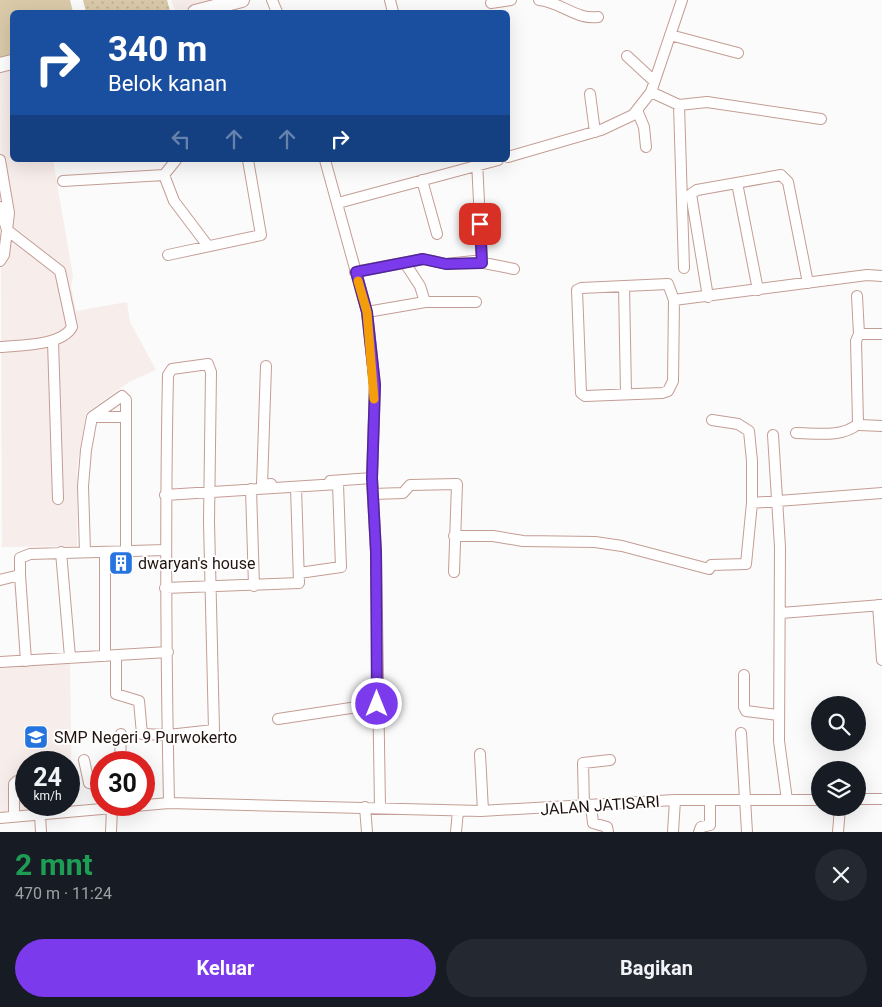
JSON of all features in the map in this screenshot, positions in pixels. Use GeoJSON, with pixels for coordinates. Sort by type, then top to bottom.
{"type":"FeatureCollection","features":[{"type":"Feature","properties":{"kind":"main road"},"geometry":{"type":"LineString","coordinates":[[204,10],[242,0]]}},
{"type":"Feature","properties":{"kind":"street"},"geometry":{"type":"LineString","coordinates":[[491,5],[511,0]]}},
{"type":"Feature","properties":{"kind":"street"},"geometry":{"type":"LineString","coordinates":[[539,0],[565,7],[582,17],[598,17]]}},
{"type":"Feature","properties":{"kind":"street"},"geometry":{"type":"LineString","coordinates":[[510,156],[595,132],[621,122],[637,110],[653,86],[682,0]]}},
{"type":"Feature","properties":{"kind":"street"},"geometry":{"type":"LineString","coordinates":[[670,35],[738,52]]}},
{"type":"Feature","properties":{"kind":"street"},"geometry":{"type":"LineString","coordinates":[[626,56],[653,86],[679,105],[707,102],[821,119]]}},
{"type":"Feature","properties":{"kind":"street"},"geometry":{"type":"LineString","coordinates":[[590,94],[595,132]]}},
{"type":"Feature","properties":{"kind":"street"},"geometry":{"type":"LineString","coordinates":[[679,105],[684,268]]}},
{"type":"Feature","properties":{"kind":"street"},"geometry":{"type":"LineString","coordinates":[[637,110],[644,127],[646,147]]}},
{"type":"Feature","properties":{"kind":"street"},"geometry":{"type":"LineString","coordinates":[[0,160],[10,213],[4,254],[0,261]]}},
{"type":"Feature","properties":{"kind":"street"},"geometry":{"type":"LineString","coordinates":[[63,181],[164,175],[174,162]]}},
{"type":"Feature","properties":{"kind":"street"},"geometry":{"type":"LineString","coordinates":[[168,255],[261,234],[248,162]]}},
{"type":"Feature","properties":{"kind":"street"},"geometry":{"type":"LineString","coordinates":[[326,162],[367,312],[375,385],[372,478],[376,552],[380,808]]}},
{"type":"Feature","properties":{"kind":"street"},"geometry":{"type":"LineString","coordinates":[[338,204],[477,163],[482,263]]}},
{"type":"Feature","properties":{"kind":"street"},"geometry":{"type":"LineString","coordinates":[[164,175],[174,200],[208,246]]}},
{"type":"Feature","properties":{"kind":"street"},"geometry":{"type":"LineString","coordinates":[[708,297],[691,194],[697,190],[782,175],[785,177],[808,283]]}},
{"type":"Feature","properties":{"kind":"street"},"geometry":{"type":"LineString","coordinates":[[422,180],[437,234]]}},
{"type":"Feature","properties":{"kind":"street"},"geometry":{"type":"LineString","coordinates":[[738,183],[758,290]]}},
{"type":"Feature","properties":{"kind":"street"},"geometry":{"type":"LineString","coordinates":[[0,207],[7,230],[60,270],[72,327],[68,334],[53,340],[0,347]]}},
{"type":"Feature","properties":{"kind":"street"},"geometry":{"type":"LineString","coordinates":[[356,272],[423,259],[446,264],[482,263],[514,269]]}},
{"type":"Feature","properties":{"kind":"street"},"geometry":{"type":"LineString","coordinates":[[405,262],[420,286],[425,302]]}},
{"type":"Feature","properties":{"kind":"street"},"geometry":{"type":"LineString","coordinates":[[674,300],[867,275],[882,276]]}},
{"type":"Feature","properties":{"kind":"street"},"geometry":{"type":"LineString","coordinates":[[668,284],[674,300],[673,380],[670,387],[662,393],[585,396],[581,393],[576,294],[581,288],[624,286],[668,284]]}},
{"type":"Feature","properties":{"kind":"street"},"geometry":{"type":"LineString","coordinates":[[624,286],[626,393]]}},
{"type":"Feature","properties":{"kind":"street"},"geometry":{"type":"LineString","coordinates":[[857,296],[859,334],[856,341],[856,417],[858,424]]}},
{"type":"Feature","properties":{"kind":"street"},"geometry":{"type":"LineString","coordinates":[[367,312],[425,302],[476,302]]}},
{"type":"Feature","properties":{"kind":"street"},"geometry":{"type":"LineString","coordinates":[[859,334],[882,334]]}},
{"type":"Feature","properties":{"kind":"street"},"geometry":{"type":"LineString","coordinates":[[53,340],[58,499]]}},
{"type":"Feature","properties":{"kind":"street"},"geometry":{"type":"LineString","coordinates":[[116,656],[116,694],[138,701],[140,732],[144,736],[168,735],[212,731],[215,729],[210,587],[211,372],[209,366],[204,364],[172,369],[169,372],[165,494],[168,652],[168,735],[169,803]]}},
{"type":"Feature","properties":{"kind":"street"},"geometry":{"type":"LineString","coordinates":[[266,366],[262,485],[372,478]]}},
{"type":"Feature","properties":{"kind":"street"},"geometry":{"type":"LineString","coordinates":[[85,552],[83,486],[86,450],[92,417],[122,396],[126,400],[126,551]]}},
{"type":"Feature","properties":{"kind":"street"},"geometry":{"type":"LineString","coordinates":[[92,417],[126,417]]}},
{"type":"Feature","properties":{"kind":"street"},"geometry":{"type":"LineString","coordinates":[[454,536],[493,536],[523,540],[595,542],[622,546],[709,569],[712,565],[746,564],[752,503],[752,461],[748,431],[738,424],[712,420]]}},
{"type":"Feature","properties":{"kind":"street"},"geometry":{"type":"LineString","coordinates":[[796,433],[832,433],[850,430],[858,424],[882,426]]}},
{"type":"Feature","properties":{"kind":"street"},"geometry":{"type":"LineString","coordinates":[[773,435],[778,500],[781,614],[778,715],[779,741],[787,800]]}},
{"type":"Feature","properties":{"kind":"street"},"geometry":{"type":"LineString","coordinates":[[373,494],[405,492],[410,485],[456,483],[454,572]]}},
{"type":"Feature","properties":{"kind":"street"},"geometry":{"type":"LineString","coordinates":[[165,494],[338,484],[341,567],[299,572]]}},
{"type":"Feature","properties":{"kind":"street"},"geometry":{"type":"LineString","coordinates":[[166,588],[296,584],[300,581],[296,487]]}},
{"type":"Feature","properties":{"kind":"street"},"geometry":{"type":"LineString","coordinates":[[251,489],[254,586]]}},
{"type":"Feature","properties":{"kind":"street"},"geometry":{"type":"LineString","coordinates":[[752,503],[882,493]]}},
{"type":"Feature","properties":{"kind":"street"},"geometry":{"type":"LineString","coordinates":[[26,661],[20,575],[20,558],[23,555],[61,552],[165,550]]}},
{"type":"Feature","properties":{"kind":"street"},"geometry":{"type":"LineString","coordinates":[[61,552],[70,657]]}},
{"type":"Feature","properties":{"kind":"street"},"geometry":{"type":"LineString","coordinates":[[105,552],[105,656]]}},
{"type":"Feature","properties":{"kind":"street"},"geometry":{"type":"LineString","coordinates":[[0,580],[20,575]]}},
{"type":"Feature","properties":{"kind":"street"},"geometry":{"type":"LineString","coordinates":[[781,614],[880,605],[882,660]]}},
{"type":"Feature","properties":{"kind":"street"},"geometry":{"type":"LineString","coordinates":[[0,662],[168,652]]}},
{"type":"Feature","properties":{"kind":"street"},"geometry":{"type":"LineString","coordinates":[[744,675],[744,707],[746,711],[778,715]]}},
{"type":"Feature","properties":{"kind":"street"},"geometry":{"type":"LineString","coordinates":[[278,719],[377,704]]}},
{"type":"Feature","properties":{"kind":"street"},"geometry":{"type":"LineString","coordinates":[[741,733],[747,832]]}},
{"type":"Feature","properties":{"kind":"street"},"geometry":{"type":"LineString","coordinates":[[120,751],[121,734]]}},
{"type":"Feature","properties":{"kind":"street"},"geometry":{"type":"LineString","coordinates":[[480,754],[483,811]]}},
{"type":"Feature","properties":{"kind":"street"},"geometry":{"type":"LineString","coordinates":[[84,760],[90,783]]}},
{"type":"Feature","properties":{"kind":"street"},"geometry":{"type":"LineString","coordinates":[[608,832],[607,827],[593,823],[588,806],[583,763],[610,760]]}},
{"type":"Feature","properties":{"kind":"street"},"geometry":{"type":"LineString","coordinates":[[14,817],[15,784]]}},
{"type":"Feature","properties":{"kind":"street"},"geometry":{"type":"LineString","coordinates":[[866,800],[882,799]]}},
{"type":"Feature","properties":{"kind":"street"},"geometry":{"type":"LineString","coordinates":[[673,832],[675,800]]}},
{"type":"Feature","properties":{"kind":"street","name":"JALAN JATISARI"},"geometry":{"type":"LineString","coordinates":[[155,804],[483,811],[675,800],[811,800]]}},
{"type":"Feature","properties":{"kind":"street"},"geometry":{"type":"LineString","coordinates":[[699,832],[701,827],[710,824],[710,800]]}},
{"type":"Feature","properties":{"kind":"street"},"geometry":{"type":"LineString","coordinates":[[365,807],[366,832]]}},
{"type":"Feature","properties":{"kind":"street"},"geometry":{"type":"LineString","coordinates":[[456,832],[458,810]]}},
{"type":"Feature","properties":{"kind":"street","name":"JALAN JATISARI"},"geometry":{"type":"LineString","coordinates":[[0,818],[19,816]]}},
{"type":"Feature","properties":{"kind":"street"},"geometry":{"type":"LineString","coordinates":[[39,816],[41,832]]}},
{"type":"Feature","properties":{"kind":"street"},"geometry":{"type":"LineString","coordinates":[[107,816],[111,832]]}},
{"type":"Feature","properties":{"kind":"street"},"geometry":{"type":"LineString","coordinates":[[838,832],[839,816]]}},
{"type":"Feature","properties":{"kind":"shaded area"},"geometry":{"type":"Polygon","coordinates":[[[0,0],[70,0],[72,10],[10,10],[10,56],[0,58],[0,0]]]}},
{"type":"Feature","properties":{"kind":"shaded area"},"geometry":{"type":"Polygon","coordinates":[[[83,0],[167,0],[170,10],[99,10],[86,10],[83,0]]]}},
{"type":"Feature","properties":{"kind":"shaded area"},"geometry":{"type":"Polygon","coordinates":[[[171,0],[223,0],[184,10],[175,10],[171,0]]]}},
{"type":"Feature","properties":{"kind":"shaded area"},"geometry":{"type":"Polygon","coordinates":[[[10,62],[10,162],[53,162],[73,276],[71,286],[76,311],[127,302],[130,322],[156,370],[129,382],[86,413],[77,468],[77,546],[2,547],[0,65],[10,62]]]}},
{"type":"Feature","properties":{"kind":"shaded area","name":"SMP Negeri 9 Purwokerto"},"geometry":{"type":"Polygon","coordinates":[[[70,663],[71,751],[15,751],[15,812],[0,813],[0,667],[70,663]]]}},
{"type":"Feature","properties":{"kind":"slow traffic"},"geometry":{"type":"LineString","coordinates":[[358,281],[367,312],[375,385],[374,399]]}},
{"type":"Feature","properties":{"kind":"place","name":"dwaryan's house"},"geometry":{"type":"Point","coordinates":[121,563]}},
{"type":"Feature","properties":{"kind":"place","name":"SMP Negeri 9 Purwokerto"},"geometry":{"type":"Point","coordinates":[36,737]}},
{"type":"Feature","properties":{"kind":"route"},"geometry":{"type":"LineString","coordinates":[[377,704],[376,552],[372,478],[375,385],[367,312],[356,272],[423,259],[446,264],[482,263],[480,224]]}}]}
